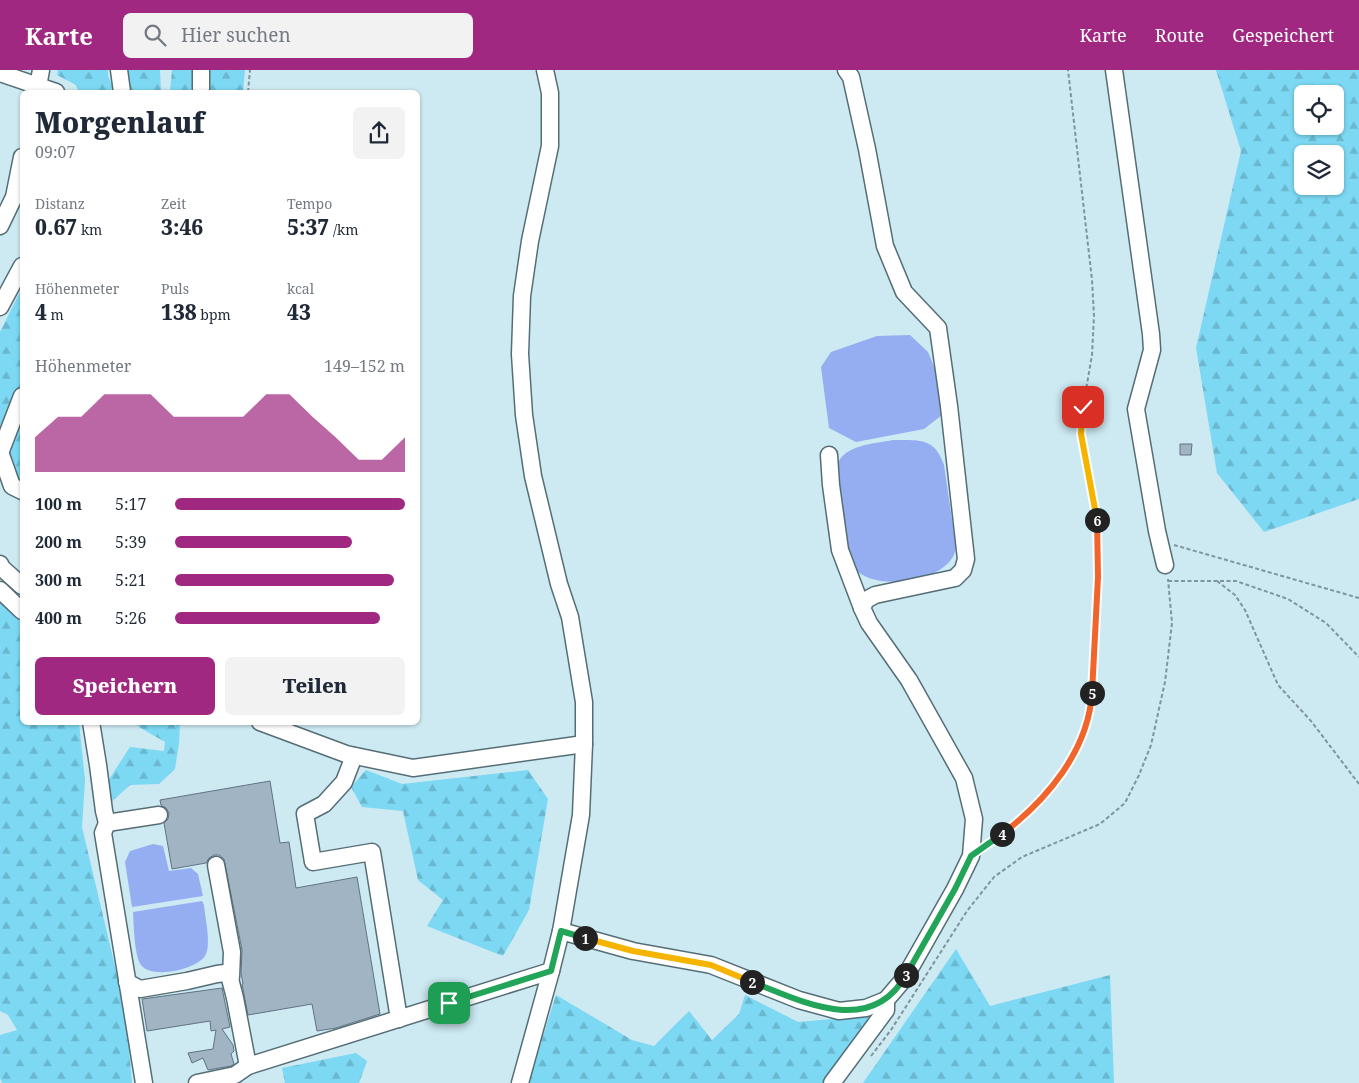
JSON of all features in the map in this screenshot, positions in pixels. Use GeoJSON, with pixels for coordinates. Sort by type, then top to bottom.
{"type":"FeatureCollection","features":[{"type":"Feature","properties":{"kind":"lane"},"geometry":{"type":"LineString","coordinates":[[118,70],[122,90]]}},
{"type":"Feature","properties":{"kind":"lane"},"geometry":{"type":"LineString","coordinates":[[201,70],[201,90]]}},
{"type":"Feature","properties":{"kind":"lane"},"geometry":{"type":"LineString","coordinates":[[520,1083],[561,931],[581,814],[584,744],[584,702],[570,617],[533,476],[524,415],[520,354],[522,296],[530,241],[550,146],[550,93],[545,70]]}},
{"type":"Feature","properties":{"kind":"lane"},"geometry":{"type":"LineString","coordinates":[[846,70],[851,77],[867,149],[885,246],[904,292],[938,328],[966,558],[963,570],[955,578],[875,595],[866,600],[862,608]]}},
{"type":"Feature","properties":{"kind":"lane"},"geometry":{"type":"LineString","coordinates":[[1114,70],[1152,334],[1152,350],[1136,409],[1164,565]]}},
{"type":"Feature","properties":{"kind":"lane"},"geometry":{"type":"LineString","coordinates":[[0,73],[39,83],[52,90]]}},
{"type":"Feature","properties":{"kind":"lane"},"geometry":{"type":"LineString","coordinates":[[0,226],[14,197],[20,167]]}},
{"type":"Feature","properties":{"kind":"lane"},"geometry":{"type":"LineString","coordinates":[[0,307],[20,270]]}},
{"type":"Feature","properties":{"kind":"lane"},"geometry":{"type":"LineString","coordinates":[[20,401],[0,453],[12,486],[20,490]]}},
{"type":"Feature","properties":{"kind":"lane"},"geometry":{"type":"LineString","coordinates":[[561,931],[633,951],[711,965],[800,1000],[838,1011],[866,1008],[886,1000],[904,978],[955,889],[971,856],[974,819],[964,778],[909,680],[869,623],[862,608],[840,550],[830,485],[829,455]]}},
{"type":"Feature","properties":{"kind":"lane"},"geometry":{"type":"LineString","coordinates":[[0,564],[20,584]]}},
{"type":"Feature","properties":{"kind":"lane"},"geometry":{"type":"LineString","coordinates":[[0,590],[20,608]]}},
{"type":"Feature","properties":{"kind":"lane"},"geometry":{"type":"LineString","coordinates":[[91,725],[107,823],[103,833],[144,1083]]}},
{"type":"Feature","properties":{"kind":"lane"},"geometry":{"type":"LineString","coordinates":[[268,725],[354,756],[413,768],[584,744]]}},
{"type":"Feature","properties":{"kind":"lane"},"geometry":{"type":"LineString","coordinates":[[354,756],[344,782],[324,804],[305,814],[313,862],[372,852],[399,1019]]}},
{"type":"Feature","properties":{"kind":"lane"},"geometry":{"type":"LineString","coordinates":[[107,823],[159,815]]}},
{"type":"Feature","properties":{"kind":"lane"},"geometry":{"type":"LineString","coordinates":[[216,865],[232,952],[231,977],[248,1066]]}},
{"type":"Feature","properties":{"kind":"lane"},"geometry":{"type":"LineString","coordinates":[[197,1083],[235,1075],[248,1066],[551,971]]}},
{"type":"Feature","properties":{"kind":"lane"},"geometry":{"type":"LineString","coordinates":[[127,982],[140,989],[216,974],[225,973],[231,977]]}},
{"type":"Feature","properties":{"kind":"lane"},"geometry":{"type":"LineString","coordinates":[[832,1083],[886,1010],[886,1000]]}},
{"type":"Feature","properties":{"kind":"path"},"geometry":{"type":"LineString","coordinates":[[248,90],[250,70]]}},
{"type":"Feature","properties":{"kind":"path"},"geometry":{"type":"LineString","coordinates":[[971,856],[1020,820],[1053,787],[1084,734],[1091,699],[1098,577],[1098,526],[1084,459],[1081,434],[1083,407],[1092,355],[1094,316],[1092,280],[1068,70]]}},
{"type":"Feature","properties":{"kind":"path"},"geometry":{"type":"LineString","coordinates":[[1159,541],[1359,598]]}},
{"type":"Feature","properties":{"kind":"path"},"geometry":{"type":"LineString","coordinates":[[867,1060],[891,1030],[967,911],[994,877],[1022,857],[1100,824],[1124,803],[1139,775],[1151,745],[1165,682],[1172,623],[1168,581],[1164,565]]}},
{"type":"Feature","properties":{"kind":"path"},"geometry":{"type":"LineString","coordinates":[[1168,581],[1236,581],[1288,599],[1326,623],[1359,657]]}},
{"type":"Feature","properties":{"kind":"path"},"geometry":{"type":"LineString","coordinates":[[1217,581],[1236,596],[1245,610],[1278,685],[1311,721],[1359,784]]}},
{"type":"Feature","properties":{"kind":"green space"},"geometry":{"type":"Polygon","coordinates":[[[58,70],[108,70],[108,76],[114,90],[78,90],[76,85],[57,75],[58,70]]]}},
{"type":"Feature","properties":{"kind":"green space"},"geometry":{"type":"Polygon","coordinates":[[[123,70],[160,70],[161,90],[126,90],[123,70]]]}},
{"type":"Feature","properties":{"kind":"green space"},"geometry":{"type":"Polygon","coordinates":[[[172,70],[195,70],[194,90],[170,90],[172,70]]]}},
{"type":"Feature","properties":{"kind":"green space"},"geometry":{"type":"Polygon","coordinates":[[[204,70],[245,70],[243,90],[203,90],[204,70]]]}},
{"type":"Feature","properties":{"kind":"green space"},"geometry":{"type":"Polygon","coordinates":[[[1216,70],[1359,70],[1359,499],[1264,532],[1217,473],[1196,348],[1241,151],[1216,70]]]}},
{"type":"Feature","properties":{"kind":"green space"},"geometry":{"type":"Polygon","coordinates":[[[20,292],[20,386],[4,434],[0,424],[0,332],[20,292]]]}},
{"type":"Feature","properties":{"kind":"green space"},"geometry":{"type":"Polygon","coordinates":[[[20,419],[20,483],[8,452],[20,419]]]}},
{"type":"Feature","properties":{"kind":"green space"},"geometry":{"type":"Polygon","coordinates":[[[0,602],[20,621],[20,725],[79,725],[85,780],[82,827],[126,1013],[132,1083],[2,1083],[0,1078],[0,1035],[17,1030],[8,1015],[0,1011],[0,602]]]}},
{"type":"Feature","properties":{"kind":"green space"},"geometry":{"type":"Polygon","coordinates":[[[138,725],[180,725],[175,769],[159,784],[130,785],[109,804],[106,784],[130,747],[164,751],[165,742],[138,725]]]}},
{"type":"Feature","properties":{"kind":"green space"},"geometry":{"type":"Polygon","coordinates":[[[366,770],[402,784],[528,770],[548,799],[529,910],[503,956],[427,926],[443,900],[418,880],[403,811],[362,807],[351,787],[366,770]]]}},
{"type":"Feature","properties":{"kind":"green space"},"geometry":{"type":"Polygon","coordinates":[[[956,949],[990,1006],[1110,975],[1114,1083],[863,1083],[956,949]]]}},
{"type":"Feature","properties":{"kind":"green space"},"geometry":{"type":"Polygon","coordinates":[[[556,995],[632,1040],[654,1046],[689,1011],[712,1040],[739,1014],[745,995],[798,1022],[878,1015],[831,1083],[528,1083],[556,995]]]}},
{"type":"Feature","properties":{"kind":"green space"},"geometry":{"type":"Polygon","coordinates":[[[356,1053],[367,1061],[359,1083],[285,1083],[282,1068],[356,1053]]]}},
{"type":"Feature","properties":{"kind":"shaded area"},"geometry":{"type":"Polygon","coordinates":[[[910,335],[928,352],[940,381],[942,415],[924,429],[856,442],[829,428],[821,367],[831,352],[877,336],[910,335]]]}},
{"type":"Feature","properties":{"kind":"shaded area"},"geometry":{"type":"Polygon","coordinates":[[[893,440],[924,442],[936,449],[944,465],[956,547],[952,559],[941,569],[927,576],[894,582],[877,580],[863,575],[853,567],[849,559],[843,534],[837,465],[846,453],[853,449],[893,440]]]}},
{"type":"Feature","properties":{"kind":"shaded area"},"geometry":{"type":"Polygon","coordinates":[[[153,844],[163,846],[169,871],[191,868],[198,874],[203,896],[132,907],[125,862],[130,851],[153,844]]]}},
{"type":"Feature","properties":{"kind":"shaded area"},"geometry":{"type":"Polygon","coordinates":[[[202,901],[208,943],[206,954],[202,959],[186,968],[165,972],[155,972],[141,965],[136,947],[133,912],[202,901]]]}},
{"type":"Feature","properties":{"kind":"building"},"geometry":{"type":"Polygon","coordinates":[[[1180,444],[1192,444],[1191,455],[1180,455],[1180,444]]]}},
{"type":"Feature","properties":{"kind":"building"},"geometry":{"type":"Polygon","coordinates":[[[270,781],[280,843],[289,842],[296,888],[357,877],[380,1014],[336,1028],[317,1031],[312,1004],[248,1015],[242,984],[242,950],[224,859],[219,855],[214,855],[206,863],[172,869],[164,823],[168,819],[169,813],[161,805],[160,800],[270,781]]]}},
{"type":"Feature","properties":{"kind":"building"},"geometry":{"type":"Polygon","coordinates":[[[222,988],[230,1027],[222,1029],[233,1045],[234,1051],[231,1054],[234,1064],[231,1066],[208,1070],[203,1058],[192,1063],[188,1053],[213,1049],[216,1030],[211,1031],[210,1021],[147,1031],[142,999],[222,988]]]}},
{"type":"Feature","properties":{"kind":"route"},"geometry":{"type":"LineString","coordinates":[[449,1003],[551,971],[561,931],[633,951],[711,965],[800,1000],[838,1011],[866,1008],[886,1000],[904,978],[955,889],[971,856],[1020,820],[1053,787],[1084,734],[1091,699],[1094,655],[1098,577],[1098,526],[1084,459],[1081,434],[1083,407]]}}]}
